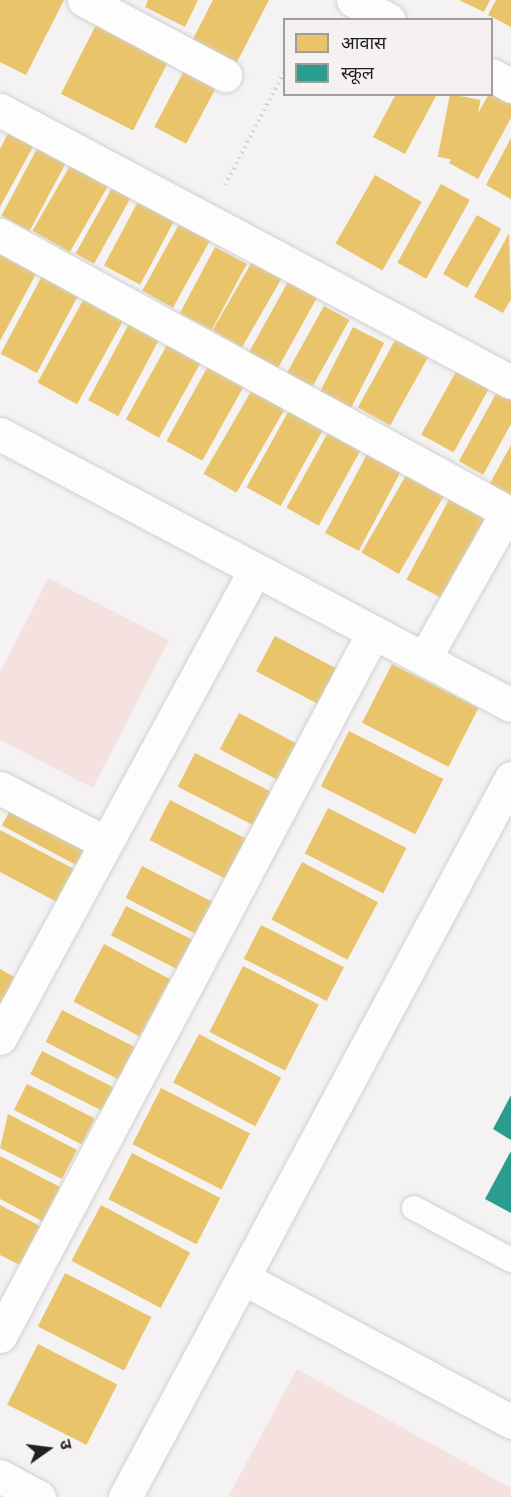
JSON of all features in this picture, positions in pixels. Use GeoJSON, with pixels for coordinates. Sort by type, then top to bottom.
{"type":"FeatureCollection","features":[{"type":"Feature","properties":{"kind":"street"},"geometry":{"type":"LineString","coordinates":[[84,0],[225,75]]}},
{"type":"Feature","properties":{"kind":"street"},"geometry":{"type":"LineString","coordinates":[[353,0],[385,18]]}},
{"type":"Feature","properties":{"kind":"street"},"geometry":{"type":"LineString","coordinates":[[493,76],[511,86]]}},
{"type":"Feature","properties":{"kind":"street"},"geometry":{"type":"LineString","coordinates":[[0,110],[511,382]]}},
{"type":"Feature","properties":{"kind":"street"},"geometry":{"type":"LineString","coordinates":[[0,235],[509,513],[424,659]]}},
{"type":"Feature","properties":{"kind":"street"},"geometry":{"type":"LineString","coordinates":[[0,434],[511,705]]}},
{"type":"Feature","properties":{"kind":"street"},"geometry":{"type":"LineString","coordinates":[[0,1038],[255,570]]}},
{"type":"Feature","properties":{"kind":"street"},"geometry":{"type":"LineString","coordinates":[[0,1336],[374,633]]}},
{"type":"Feature","properties":{"kind":"street"},"geometry":{"type":"LineString","coordinates":[[125,1497],[511,778]]}},
{"type":"Feature","properties":{"kind":"street"},"geometry":{"type":"LineString","coordinates":[[0,788],[106,843]]}},
{"type":"Feature","properties":{"kind":"street"},"geometry":{"type":"LineString","coordinates":[[243,1278],[511,1422]]}},
{"type":"Feature","properties":{"kind":"street"},"geometry":{"type":"LineString","coordinates":[[0,1476],[39,1497]]}},
{"type":"Feature","properties":{"kind":"lane"},"geometry":{"type":"LineString","coordinates":[[414,1208],[511,1260]]}},
{"type":"Feature","properties":{"kind":"path"},"geometry":{"type":"LineString","coordinates":[[207,220],[283,76]]}},
{"type":"Feature","properties":{"kind":"shaded area"},"geometry":{"type":"Polygon","coordinates":[[[48,578],[169,640],[93,788],[0,740],[0,673],[48,578]]]}},
{"type":"Feature","properties":{"kind":"shaded area"},"geometry":{"type":"Polygon","coordinates":[[[297,1369],[511,1488],[511,1497],[228,1497],[297,1369]]]}},
{"type":"Feature","properties":{"kind":"building: आवास"},"geometry":{"type":"Polygon","coordinates":[[[0,0],[64,0],[26,75],[0,62],[0,0]]]}},
{"type":"Feature","properties":{"kind":"building: आवास"},"geometry":{"type":"Polygon","coordinates":[[[148,0],[198,0],[185,27],[145,7],[148,0]]]}},
{"type":"Feature","properties":{"kind":"building: आवास"},"geometry":{"type":"Polygon","coordinates":[[[213,0],[269,0],[236,64],[192,41],[213,0]]]}},
{"type":"Feature","properties":{"kind":"building: आवास"},"geometry":{"type":"Polygon","coordinates":[[[459,0],[490,0],[484,12],[459,0]]]}},
{"type":"Feature","properties":{"kind":"building: आवास"},"geometry":{"type":"Polygon","coordinates":[[[496,0],[511,0],[511,27],[488,15],[496,0]]]}},
{"type":"Feature","properties":{"kind":"building: आवास"},"geometry":{"type":"Polygon","coordinates":[[[100,17],[172,54],[133,130],[61,94],[100,17]]]}},
{"type":"Feature","properties":{"kind":"building: आवास"},"geometry":{"type":"Polygon","coordinates":[[[191,58],[223,75],[186,144],[154,127],[191,58]]]}},
{"type":"Feature","properties":{"kind":"building: आवास"},"geometry":{"type":"Polygon","coordinates":[[[493,90],[511,101],[511,118],[478,179],[449,163],[488,96],[493,96],[493,90]]]}},
{"type":"Feature","properties":{"kind":"building: आवास"},"geometry":{"type":"Polygon","coordinates":[[[395,96],[436,96],[405,154],[373,137],[395,96]]]}},
{"type":"Feature","properties":{"kind":"building: आवास"},"geometry":{"type":"Polygon","coordinates":[[[450,96],[480,100],[468,163],[438,157],[450,96]]]}},
{"type":"Feature","properties":{"kind":"building: आवास"},"geometry":{"type":"Polygon","coordinates":[[[10,130],[35,143],[0,207],[0,149],[10,130]]]}},
{"type":"Feature","properties":{"kind":"building: आवास"},"geometry":{"type":"Polygon","coordinates":[[[511,138],[511,199],[486,185],[511,138]]]}},
{"type":"Feature","properties":{"kind":"building: आवास"},"geometry":{"type":"Polygon","coordinates":[[[38,147],[66,162],[30,231],[1,216],[38,147]]]}},
{"type":"Feature","properties":{"kind":"building: आवास"},"geometry":{"type":"Polygon","coordinates":[[[71,164],[108,186],[70,252],[32,231],[71,164]]]}},
{"type":"Feature","properties":{"kind":"building: आवास"},"geometry":{"type":"Polygon","coordinates":[[[375,175],[422,202],[382,270],[336,243],[375,175]]]}},
{"type":"Feature","properties":{"kind":"building: आवास"},"geometry":{"type":"Polygon","coordinates":[[[441,184],[470,200],[426,279],[397,263],[441,184]]]}},
{"type":"Feature","properties":{"kind":"building: आवास"},"geometry":{"type":"Polygon","coordinates":[[[112,188],[130,198],[94,264],[76,254],[112,188]]]}},
{"type":"Feature","properties":{"kind":"building: आवास"},"geometry":{"type":"Polygon","coordinates":[[[142,194],[178,213],[140,285],[104,266],[142,194]]]}},
{"type":"Feature","properties":{"kind":"building: आवास"},"geometry":{"type":"Polygon","coordinates":[[[477,215],[501,229],[467,288],[443,274],[477,215]]]}},
{"type":"Feature","properties":{"kind":"building: आवास"},"geometry":{"type":"Polygon","coordinates":[[[182,219],[213,236],[173,308],[142,291],[182,219]]]}},
{"type":"Feature","properties":{"kind":"building: आवास"},"geometry":{"type":"Polygon","coordinates":[[[509,233],[511,299],[503,313],[474,297],[509,233]]]}},
{"type":"Feature","properties":{"kind":"building: आवास"},"geometry":{"type":"Polygon","coordinates":[[[215,247],[247,264],[212,330],[180,313],[215,247]]]}},
{"type":"Feature","properties":{"kind":"building: आवास"},"geometry":{"type":"Polygon","coordinates":[[[0,252],[37,272],[0,341],[0,252]]]}},
{"type":"Feature","properties":{"kind":"building: आवास"},"geometry":{"type":"Polygon","coordinates":[[[253,260],[282,277],[242,347],[212,330],[253,260]]]}},
{"type":"Feature","properties":{"kind":"building: आवास"},"geometry":{"type":"Polygon","coordinates":[[[42,276],[78,295],[37,373],[1,354],[42,276]]]}},
{"type":"Feature","properties":{"kind":"building: आवास"},"geometry":{"type":"Polygon","coordinates":[[[289,280],[318,296],[277,369],[248,353],[289,280]]]}},
{"type":"Feature","properties":{"kind":"building: आवास"},"geometry":{"type":"Polygon","coordinates":[[[86,295],[125,317],[77,404],[38,382],[86,295]]]}},
{"type":"Feature","properties":{"kind":"building: आवास"},"geometry":{"type":"Polygon","coordinates":[[[324,306],[349,320],[311,390],[285,376],[324,306]]]}},
{"type":"Feature","properties":{"kind":"building: आवास"},"geometry":{"type":"Polygon","coordinates":[[[131,320],[161,336],[118,416],[88,400],[131,320]]]}},
{"type":"Feature","properties":{"kind":"building: आवास"},"geometry":{"type":"Polygon","coordinates":[[[353,327],[384,343],[349,411],[318,396],[353,327]]]}},
{"type":"Feature","properties":{"kind":"building: आवास"},"geometry":{"type":"Polygon","coordinates":[[[398,335],[430,353],[390,426],[358,408],[398,335]]]}},
{"type":"Feature","properties":{"kind":"building: आवास"},"geometry":{"type":"Polygon","coordinates":[[[167,345],[200,363],[159,438],[126,419],[167,345]]]}},
{"type":"Feature","properties":{"kind":"building: आवास"},"geometry":{"type":"Polygon","coordinates":[[[213,357],[249,377],[202,461],[166,441],[213,357]]]}},
{"type":"Feature","properties":{"kind":"building: आवास"},"geometry":{"type":"Polygon","coordinates":[[[458,368],[490,386],[454,452],[421,434],[458,368]]]}},
{"type":"Feature","properties":{"kind":"building: आवास"},"geometry":{"type":"Polygon","coordinates":[[[253,388],[286,407],[236,493],[204,474],[253,388]]]}},
{"type":"Feature","properties":{"kind":"building: आवास"},"geometry":{"type":"Polygon","coordinates":[[[498,390],[511,397],[511,424],[483,475],[459,461],[498,390]]]}},
{"type":"Feature","properties":{"kind":"building: आवास"},"geometry":{"type":"Polygon","coordinates":[[[292,405],[326,424],[281,506],[246,487],[292,405]]]}},
{"type":"Feature","properties":{"kind":"building: आवास"},"geometry":{"type":"Polygon","coordinates":[[[330,429],[362,447],[319,526],[286,508],[330,429]]]}},
{"type":"Feature","properties":{"kind":"building: आवास"},"geometry":{"type":"Polygon","coordinates":[[[373,443],[407,461],[359,551],[325,533],[373,443]]]}},
{"type":"Feature","properties":{"kind":"building: आवास"},"geometry":{"type":"Polygon","coordinates":[[[511,445],[511,497],[489,485],[511,445]]]}},
{"type":"Feature","properties":{"kind":"building: आवास"},"geometry":{"type":"Polygon","coordinates":[[[412,465],[449,486],[399,574],[362,552],[412,465]]]}},
{"type":"Feature","properties":{"kind":"building: आवास"},"geometry":{"type":"Polygon","coordinates":[[[453,492],[493,513],[446,601],[407,579],[453,492]]]}},
{"type":"Feature","properties":{"kind":"building: आवास"},"geometry":{"type":"Polygon","coordinates":[[[275,636],[339,670],[320,705],[256,671],[275,636]]]}},
{"type":"Feature","properties":{"kind":"building: आवास"},"geometry":{"type":"Polygon","coordinates":[[[392,664],[478,708],[448,767],[362,723],[392,664]]]}},
{"type":"Feature","properties":{"kind":"building: आवास"},"geometry":{"type":"Polygon","coordinates":[[[239,713],[302,746],[282,783],[220,749],[239,713]]]}},
{"type":"Feature","properties":{"kind":"building: आवास"},"geometry":{"type":"Polygon","coordinates":[[[349,731],[443,779],[415,834],[321,786],[349,731]]]}},
{"type":"Feature","properties":{"kind":"building: आवास"},"geometry":{"type":"Polygon","coordinates":[[[195,753],[273,792],[255,826],[178,787],[195,753]]]}},
{"type":"Feature","properties":{"kind":"building: आवास"},"geometry":{"type":"Polygon","coordinates":[[[16,799],[90,838],[76,865],[2,825],[16,799]]]}},
{"type":"Feature","properties":{"kind":"building: आवास"},"geometry":{"type":"Polygon","coordinates":[[[170,800],[248,839],[227,880],[150,840],[170,800]]]}},
{"type":"Feature","properties":{"kind":"building: आवास"},"geometry":{"type":"Polygon","coordinates":[[[328,808],[406,848],[383,893],[305,853],[328,808]]]}},
{"type":"Feature","properties":{"kind":"building: आवास"},"geometry":{"type":"Polygon","coordinates":[[[0,830],[74,869],[57,902],[0,872],[0,830]]]}},
{"type":"Feature","properties":{"kind":"building: आवास"},"geometry":{"type":"Polygon","coordinates":[[[302,862],[378,902],[347,960],[271,919],[302,862]]]}},
{"type":"Feature","properties":{"kind":"building: आवास"},"geometry":{"type":"Polygon","coordinates":[[[142,866],[218,905],[201,937],[126,898],[142,866]]]}},
{"type":"Feature","properties":{"kind":"building: आवास"},"geometry":{"type":"Polygon","coordinates":[[[126,906],[194,941],[179,970],[111,935],[126,906]]]}},
{"type":"Feature","properties":{"kind":"building: आवास"},"geometry":{"type":"Polygon","coordinates":[[[261,925],[344,967],[327,1001],[244,959],[261,925]]]}},
{"type":"Feature","properties":{"kind":"building: आवास"},"geometry":{"type":"Polygon","coordinates":[[[104,944],[170,979],[140,1037],[73,1001],[104,944]]]}},
{"type":"Feature","properties":{"kind":"building: आवास"},"geometry":{"type":"Polygon","coordinates":[[[243,966],[319,1005],[285,1071],[209,1032],[243,966]]]}},
{"type":"Feature","properties":{"kind":"building: आवास"},"geometry":{"type":"Polygon","coordinates":[[[0,969],[16,978],[0,1010],[0,969]]]}},
{"type":"Feature","properties":{"kind":"building: आवास"},"geometry":{"type":"Polygon","coordinates":[[[62,1010],[138,1049],[121,1081],[46,1042],[62,1010]]]}},
{"type":"Feature","properties":{"kind":"building: आवास"},"geometry":{"type":"Polygon","coordinates":[[[199,1034],[281,1078],[255,1126],[173,1083],[199,1034]]]}},
{"type":"Feature","properties":{"kind":"building: आवास"},"geometry":{"type":"Polygon","coordinates":[[[42,1051],[115,1088],[103,1111],[30,1074],[42,1051]]]}},
{"type":"Feature","properties":{"kind":"building: आवास"},"geometry":{"type":"Polygon","coordinates":[[[27,1084],[95,1119],[82,1144],[14,1110],[27,1084]]]}},
{"type":"Feature","properties":{"kind":"building: आवास"},"geometry":{"type":"Polygon","coordinates":[[[161,1088],[250,1133],[221,1190],[132,1144],[161,1088]]]}},
{"type":"Feature","properties":{"kind":"building: आवास"},"geometry":{"type":"Polygon","coordinates":[[[8,1114],[77,1150],[62,1179],[0,1148],[8,1114]]]}},
{"type":"Feature","properties":{"kind":"building: आवास"},"geometry":{"type":"Polygon","coordinates":[[[132,1153],[220,1198],[197,1244],[108,1199],[132,1153]]]}},
{"type":"Feature","properties":{"kind":"building: आवास"},"geometry":{"type":"Polygon","coordinates":[[[0,1156],[60,1187],[42,1221],[0,1199],[0,1156]]]}},
{"type":"Feature","properties":{"kind":"building: आवास"},"geometry":{"type":"Polygon","coordinates":[[[0,1205],[42,1227],[22,1266],[0,1255],[0,1205]]]}},
{"type":"Feature","properties":{"kind":"building: आवास"},"geometry":{"type":"Polygon","coordinates":[[[101,1205],[190,1252],[161,1308],[71,1261],[101,1205]]]}},
{"type":"Feature","properties":{"kind":"building: आवास"},"geometry":{"type":"Polygon","coordinates":[[[65,1273],[151,1317],[124,1370],[38,1326],[65,1273]]]}},
{"type":"Feature","properties":{"kind":"building: आवास"},"geometry":{"type":"Polygon","coordinates":[[[38,1344],[117,1384],[86,1445],[7,1405],[38,1344]]]}},
{"type":"Feature","properties":{"kind":"building: स्कूल"},"geometry":{"type":"Polygon","coordinates":[[[511,1095],[511,1140],[493,1129],[511,1095]]]}},
{"type":"Feature","properties":{"kind":"building: स्कूल"},"geometry":{"type":"Polygon","coordinates":[[[511,1151],[511,1213],[485,1199],[511,1151]]]}}]}
